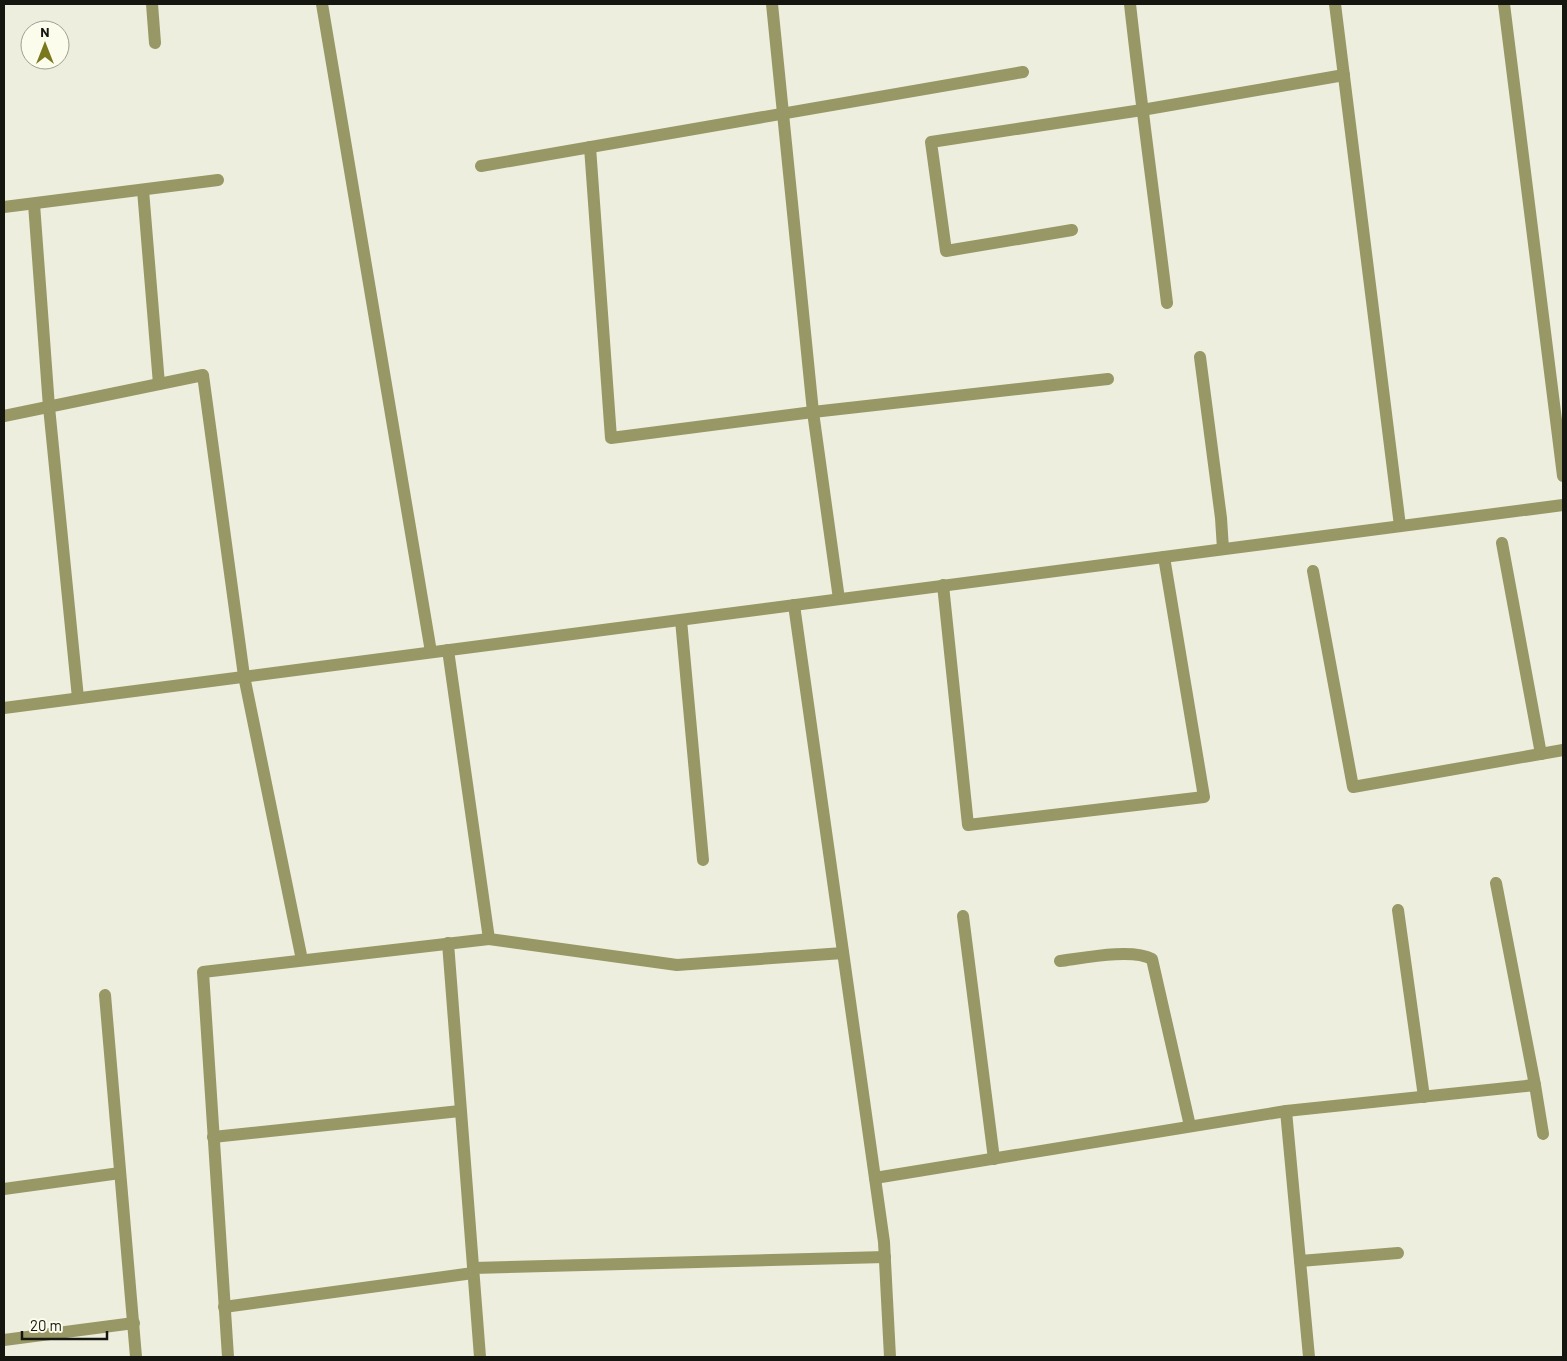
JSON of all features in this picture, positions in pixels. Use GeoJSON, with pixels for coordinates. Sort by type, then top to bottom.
{"type":"FeatureCollection","features":[{"type":"Feature","properties":{"kind":"street"},"geometry":{"type":"LineString","coordinates":[[152,4],[155,43]]}},
{"type":"Feature","properties":{"kind":"street"},"geometry":{"type":"LineString","coordinates":[[322,4],[431,652]]}},
{"type":"Feature","properties":{"kind":"street"},"geometry":{"type":"LineString","coordinates":[[772,4],[813,412],[839,599]]}},
{"type":"Feature","properties":{"kind":"street"},"geometry":{"type":"LineString","coordinates":[[1130,4],[1167,303]]}},
{"type":"Feature","properties":{"kind":"street"},"geometry":{"type":"LineString","coordinates":[[1335,4],[1400,526]]}},
{"type":"Feature","properties":{"kind":"street"},"geometry":{"type":"LineString","coordinates":[[1504,4],[1563,476]]}},
{"type":"Feature","properties":{"kind":"street"},"geometry":{"type":"LineString","coordinates":[[482,166],[1023,72]]}},
{"type":"Feature","properties":{"kind":"street"},"geometry":{"type":"LineString","coordinates":[[1072,230],[946,251],[931,142],[1142,110],[1344,75]]}},
{"type":"Feature","properties":{"kind":"street"},"geometry":{"type":"LineString","coordinates":[[590,147],[611,438],[813,412],[1108,379]]}},
{"type":"Feature","properties":{"kind":"street"},"geometry":{"type":"LineString","coordinates":[[4,207],[218,180]]}},
{"type":"Feature","properties":{"kind":"street"},"geometry":{"type":"LineString","coordinates":[[143,190],[159,384]]}},
{"type":"Feature","properties":{"kind":"street"},"geometry":{"type":"LineString","coordinates":[[34,204],[48,407],[78,698]]}},
{"type":"Feature","properties":{"kind":"street"},"geometry":{"type":"LineString","coordinates":[[1200,357],[1221,518],[1223,549]]}},
{"type":"Feature","properties":{"kind":"street"},"geometry":{"type":"LineString","coordinates":[[4,416],[203,375],[244,676],[302,960]]}},
{"type":"Feature","properties":{"kind":"street"},"geometry":{"type":"LineString","coordinates":[[4,708],[1563,505]]}},
{"type":"Feature","properties":{"kind":"street"},"geometry":{"type":"LineString","coordinates":[[1502,543],[1541,754]]}},
{"type":"Feature","properties":{"kind":"street"},"geometry":{"type":"LineString","coordinates":[[943,586],[968,825],[1204,797],[1164,557]]}},
{"type":"Feature","properties":{"kind":"street"},"geometry":{"type":"LineString","coordinates":[[1313,571],[1354,787],[1563,750]]}},
{"type":"Feature","properties":{"kind":"street"},"geometry":{"type":"LineString","coordinates":[[794,605],[875,1178],[885,1257],[890,1357]]}},
{"type":"Feature","properties":{"kind":"street"},"geometry":{"type":"LineString","coordinates":[[681,620],[703,860]]}},
{"type":"Feature","properties":{"kind":"street"},"geometry":{"type":"LineString","coordinates":[[448,650],[489,939]]}},
{"type":"Feature","properties":{"kind":"street"},"geometry":{"type":"LineString","coordinates":[[1496,883],[1543,1134]]}},
{"type":"Feature","properties":{"kind":"street"},"geometry":{"type":"LineString","coordinates":[[1398,910],[1424,1096]]}},
{"type":"Feature","properties":{"kind":"street"},"geometry":{"type":"LineString","coordinates":[[963,916],[994,1159]]}},
{"type":"Feature","properties":{"kind":"street"},"geometry":{"type":"LineString","coordinates":[[228,1357],[203,972],[448,942],[489,939],[677,965],[843,953]]}},
{"type":"Feature","properties":{"kind":"street"},"geometry":{"type":"LineString","coordinates":[[448,942],[480,1357]]}},
{"type":"Feature","properties":{"kind":"street"},"geometry":{"type":"LineString","coordinates":[[1060,961],[1129,953],[1144,954],[1152,958],[1190,1126]]}},
{"type":"Feature","properties":{"kind":"street"},"geometry":{"type":"LineString","coordinates":[[106,995],[136,1357]]}},
{"type":"Feature","properties":{"kind":"street"},"geometry":{"type":"LineString","coordinates":[[875,1178],[1286,1111],[1535,1085]]}},
{"type":"Feature","properties":{"kind":"street"},"geometry":{"type":"LineString","coordinates":[[213,1136],[460,1111]]}},
{"type":"Feature","properties":{"kind":"street"},"geometry":{"type":"LineString","coordinates":[[1286,1111],[1309,1357]]}},
{"type":"Feature","properties":{"kind":"street"},"geometry":{"type":"LineString","coordinates":[[4,1189],[120,1173]]}},
{"type":"Feature","properties":{"kind":"street"},"geometry":{"type":"LineString","coordinates":[[1300,1261],[1398,1253]]}},
{"type":"Feature","properties":{"kind":"street"},"geometry":{"type":"LineString","coordinates":[[224,1307],[473,1271],[885,1257]]}},
{"type":"Feature","properties":{"kind":"street"},"geometry":{"type":"LineString","coordinates":[[4,1340],[134,1323]]}}]}
